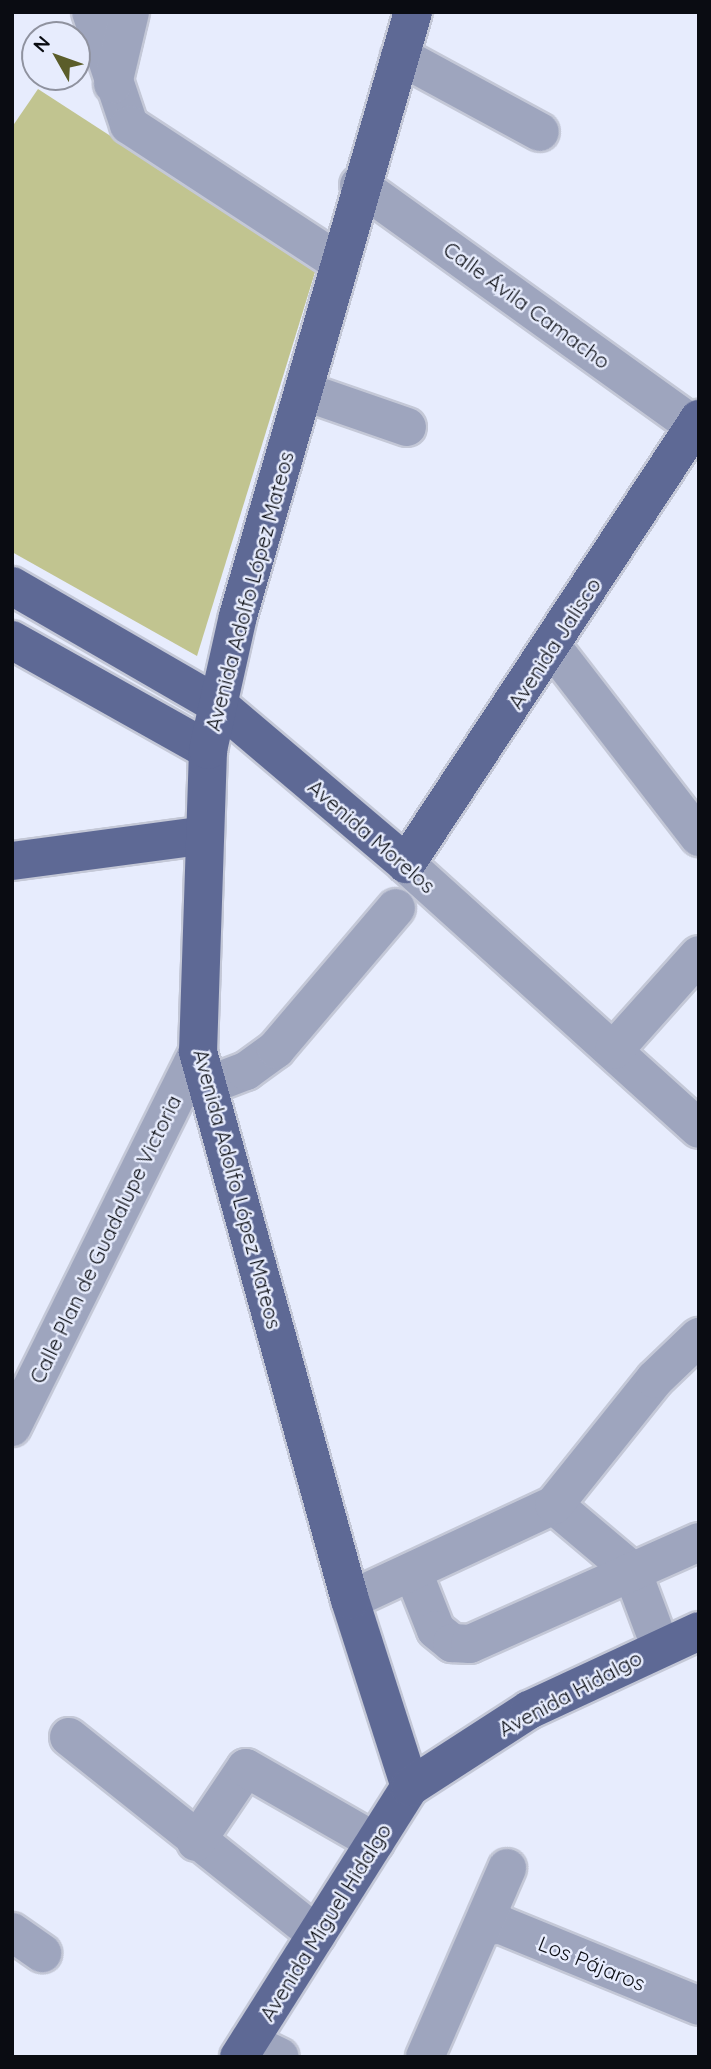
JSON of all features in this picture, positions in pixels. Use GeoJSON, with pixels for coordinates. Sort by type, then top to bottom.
{"type":"FeatureCollection","features":[{"type":"Feature","properties":{"kind":"main road","name":"Avenida Adolfo López Mateos"},"geometry":{"type":"LineString","coordinates":[[410,1787],[350,1601],[204,1068],[200,836],[208,750],[359,185],[412,12]]}},
{"type":"Feature","properties":{"kind":"main road","name":"Avenida Jalisco"},"geometry":{"type":"LineString","coordinates":[[406,864],[553,648],[697,423]]}},
{"type":"Feature","properties":{"kind":"main road","name":"Avenida Morelos"},"geometry":{"type":"LineString","coordinates":[[12,586],[220,706],[406,864]]}},
{"type":"Feature","properties":{"kind":"main road"},"geometry":{"type":"LineString","coordinates":[[12,640],[208,750]]}},
{"type":"Feature","properties":{"kind":"main road"},"geometry":{"type":"LineString","coordinates":[[12,861],[200,836]]}},
{"type":"Feature","properties":{"kind":"main road","name":"Avenida Hidalgo"},"geometry":{"type":"LineString","coordinates":[[410,1787],[529,1710],[660,1646],[699,1631]]}},
{"type":"Feature","properties":{"kind":"main road","name":"Avenida Miguel Hidalgo"},"geometry":{"type":"LineString","coordinates":[[256,2052],[317,1934],[410,1787]]}},
{"type":"Feature","properties":{"kind":"street"},"geometry":{"type":"LineString","coordinates":[[91,12],[129,125],[152,145],[340,263]]}},
{"type":"Feature","properties":{"kind":"street"},"geometry":{"type":"LineString","coordinates":[[113,84],[130,12]]}},
{"type":"Feature","properties":{"kind":"street"},"geometry":{"type":"LineString","coordinates":[[400,56],[540,132]]}},
{"type":"Feature","properties":{"kind":"street","name":"Calle Ávila Camacho"},"geometry":{"type":"LineString","coordinates":[[359,185],[697,423]]}},
{"type":"Feature","properties":{"kind":"street"},"geometry":{"type":"LineString","coordinates":[[303,391],[407,428]]}},
{"type":"Feature","properties":{"kind":"street"},"geometry":{"type":"LineString","coordinates":[[553,648],[699,837]]}},
{"type":"Feature","properties":{"kind":"street","name":"Avenida Morelos"},"geometry":{"type":"LineString","coordinates":[[406,864],[699,1129]]}},
{"type":"Feature","properties":{"kind":"street"},"geometry":{"type":"LineString","coordinates":[[204,1068],[246,1071],[276,1049],[396,908]]}},
{"type":"Feature","properties":{"kind":"street"},"geometry":{"type":"LineString","coordinates":[[614,1051],[699,955]]}},
{"type":"Feature","properties":{"kind":"street","name":"Calle Plan de Guadalupe Victoria"},"geometry":{"type":"LineString","coordinates":[[12,1427],[204,1068]]}},
{"type":"Feature","properties":{"kind":"street"},"geometry":{"type":"LineString","coordinates":[[350,1601],[554,1505],[655,1379],[699,1337]]}},
{"type":"Feature","properties":{"kind":"street"},"geometry":{"type":"LineString","coordinates":[[554,1505],[632,1571],[660,1646]]}},
{"type":"Feature","properties":{"kind":"street"},"geometry":{"type":"LineString","coordinates":[[413,1573],[436,1630],[452,1643],[470,1644],[699,1542]]}},
{"type":"Feature","properties":{"kind":"street"},"geometry":{"type":"LineString","coordinates":[[69,1737],[196,1842],[317,1934]]}},
{"type":"Feature","properties":{"kind":"street"},"geometry":{"type":"LineString","coordinates":[[196,1842],[246,1768],[375,1842]]}},
{"type":"Feature","properties":{"kind":"street"},"geometry":{"type":"LineString","coordinates":[[425,2057],[485,1926],[508,1868]]}},
{"type":"Feature","properties":{"kind":"street","name":"Los Pájaros"},"geometry":{"type":"LineString","coordinates":[[485,1926],[501,1925],[699,2006]]}},
{"type":"Feature","properties":{"kind":"green space"},"geometry":{"type":"Polygon","coordinates":[[[37,91],[41,91],[316,269],[197,656],[12,552],[12,127],[37,91]]]}}]}
